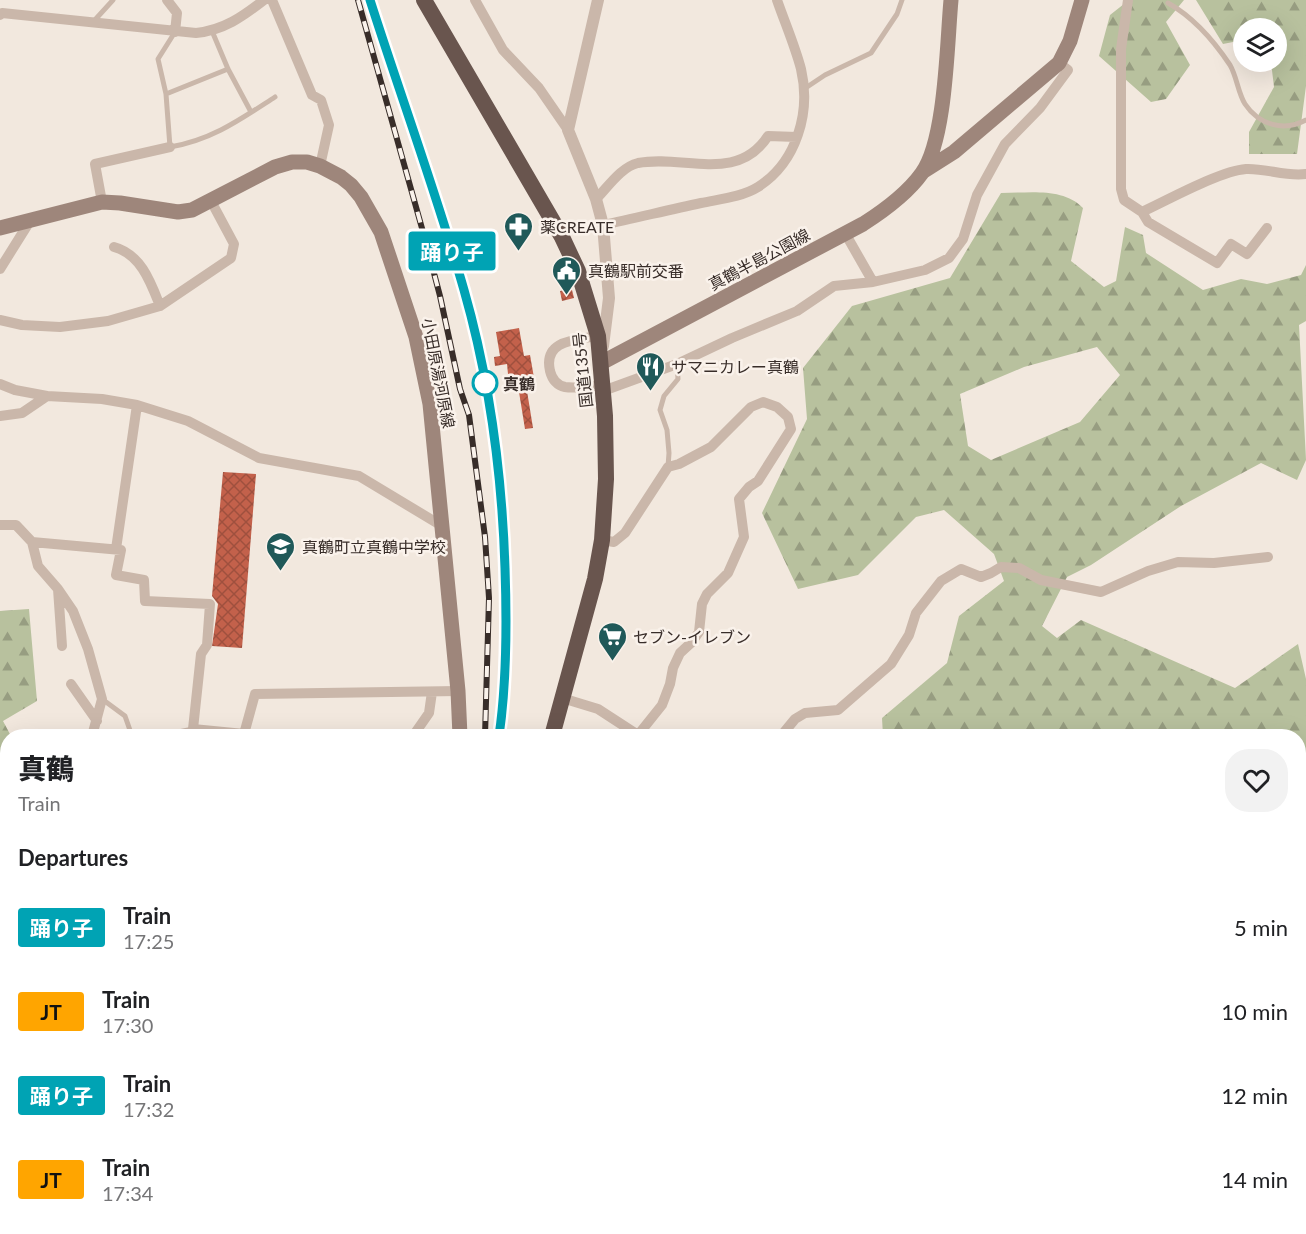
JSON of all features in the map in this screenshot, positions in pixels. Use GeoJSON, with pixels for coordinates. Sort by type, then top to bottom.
{"type":"FeatureCollection","features":[{"type":"Feature","properties":{"kind":"highway","name":"国道135号"},"geometry":{"type":"LineString","coordinates":[[424,0],[562,237],[578,271],[598,336],[606,441],[606,495],[602,540],[595,579],[554,729]]}},
{"type":"Feature","properties":{"kind":"main road","name":"真鶴半島公園線"},"geometry":{"type":"LineString","coordinates":[[924,171],[939,126],[951,0]]}},
{"type":"Feature","properties":{"kind":"main road","name":"真鶴半島公園線"},"geometry":{"type":"LineString","coordinates":[[601,363],[885,210],[924,171],[954,152],[1059,63],[1070,41],[1082,0]]}},
{"type":"Feature","properties":{"kind":"main road","name":"小田原湯河原線"},"geometry":{"type":"LineString","coordinates":[[0,228],[102,202],[178,212],[192,210],[275,167],[292,162],[307,162],[320,166],[341,177],[361,197],[381,232],[416,337],[430,404],[460,729]]}},
{"type":"Feature","properties":{"kind":"street"},"geometry":{"type":"LineString","coordinates":[[167,0],[177,13],[175,32]]}},
{"type":"Feature","properties":{"kind":"street"},"geometry":{"type":"LineString","coordinates":[[0,15],[93,22],[175,32],[212,32],[237,21],[264,0]]}},
{"type":"Feature","properties":{"kind":"street"},"geometry":{"type":"LineString","coordinates":[[272,0],[312,95],[321,100],[329,125],[320,166]]}},
{"type":"Feature","properties":{"kind":"street"},"geometry":{"type":"LineString","coordinates":[[475,0],[503,50],[539,88],[568,130],[596,199],[603,225],[609,298],[601,363]]}},
{"type":"Feature","properties":{"kind":"street"},"geometry":{"type":"LineString","coordinates":[[568,130],[598,0]]}},
{"type":"Feature","properties":{"kind":"street"},"geometry":{"type":"LineString","coordinates":[[603,225],[736,195],[758,187],[786,161],[797,137],[804,89],[801,69],[777,0]]}},
{"type":"Feature","properties":{"kind":"street"},"geometry":{"type":"LineString","coordinates":[[1128,0],[1121,49],[1121,189],[1124,200],[1143,212],[1148,222],[1217,263],[1231,244],[1246,254],[1267,228]]}},
{"type":"Feature","properties":{"kind":"street"},"geometry":{"type":"LineString","coordinates":[[598,336],[579,339],[551,350],[548,360],[551,375],[556,384],[566,387],[603,388],[677,364],[797,311],[834,286],[873,282],[925,270],[950,258],[963,239],[976,195],[1005,144],[1040,108],[1068,70],[1059,63]]}},
{"type":"Feature","properties":{"kind":"street"},"geometry":{"type":"LineString","coordinates":[[596,199],[624,170],[638,163],[723,163],[746,159],[760,150],[768,136],[797,137]]}},
{"type":"Feature","properties":{"kind":"street"},"geometry":{"type":"LineString","coordinates":[[102,202],[95,164],[171,147]]}},
{"type":"Feature","properties":{"kind":"street"},"geometry":{"type":"LineString","coordinates":[[1143,212],[1230,172],[1257,169],[1297,175],[1306,174]]}},
{"type":"Feature","properties":{"kind":"street"},"geometry":{"type":"LineString","coordinates":[[0,320],[22,325],[60,327],[108,321],[160,306],[231,258],[234,243],[211,201]]}},
{"type":"Feature","properties":{"kind":"street"},"geometry":{"type":"LineString","coordinates":[[0,269],[30,221]]}},
{"type":"Feature","properties":{"kind":"street"},"geometry":{"type":"LineString","coordinates":[[845,233],[873,282]]}},
{"type":"Feature","properties":{"kind":"street"},"geometry":{"type":"LineString","coordinates":[[114,247],[126,250],[147,273],[160,306]]}},
{"type":"Feature","properties":{"kind":"street"},"geometry":{"type":"LineString","coordinates":[[0,384],[15,390],[46,396],[102,399],[136,405],[188,421],[259,458],[359,476],[442,526]]}},
{"type":"Feature","properties":{"kind":"street"},"geometry":{"type":"LineString","coordinates":[[0,416],[21,413],[46,396]]}},
{"type":"Feature","properties":{"kind":"street"},"geometry":{"type":"LineString","coordinates":[[602,540],[614,542],[625,533],[668,466],[679,464],[711,447],[751,407],[763,402],[777,407],[788,417],[791,429],[758,481],[748,487],[739,499],[744,537],[728,573],[707,594],[702,604],[699,632],[680,653],[662,705],[643,729]]}},
{"type":"Feature","properties":{"kind":"street"},"geometry":{"type":"LineString","coordinates":[[116,549],[136,405]]}},
{"type":"Feature","properties":{"kind":"street"},"geometry":{"type":"LineString","coordinates":[[0,525],[16,525],[32,542],[38,566],[73,611],[102,699],[94,729]]}},
{"type":"Feature","properties":{"kind":"street"},"geometry":{"type":"LineString","coordinates":[[32,542],[121,550],[116,575],[144,580],[145,601],[210,604],[207,645],[201,654],[193,729]]}},
{"type":"Feature","properties":{"kind":"street"},"geometry":{"type":"LineString","coordinates":[[787,729],[804,713],[838,710],[891,664],[909,635],[916,613],[941,581],[961,569],[981,577],[1001,567],[1018,568],[1041,580],[1101,592],[1148,571],[1178,562],[1214,563],[1268,557]]}},
{"type":"Feature","properties":{"kind":"street"},"geometry":{"type":"LineString","coordinates":[[58,589],[62,646]]}},
{"type":"Feature","properties":{"kind":"street"},"geometry":{"type":"LineString","coordinates":[[71,684],[97,721]]}},
{"type":"Feature","properties":{"kind":"street"},"geometry":{"type":"LineString","coordinates":[[245,729],[255,694],[458,691]]}},
{"type":"Feature","properties":{"kind":"street"},"geometry":{"type":"LineString","coordinates":[[416,729],[429,713],[432,692]]}},
{"type":"Feature","properties":{"kind":"street"},"geometry":{"type":"LineString","coordinates":[[562,698],[598,709],[629,729]]}},
{"type":"Feature","properties":{"kind":"lane"},"geometry":{"type":"LineString","coordinates":[[93,22],[113,0]]}},
{"type":"Feature","properties":{"kind":"lane"},"geometry":{"type":"LineString","coordinates":[[804,89],[825,75],[871,53],[897,14],[902,0]]}},
{"type":"Feature","properties":{"kind":"lane"},"geometry":{"type":"LineString","coordinates":[[1168,3],[1183,11],[1210,38],[1231,67],[1245,104],[1257,117],[1272,126],[1296,126],[1306,120]]}},
{"type":"Feature","properties":{"kind":"lane"},"geometry":{"type":"LineString","coordinates":[[175,32],[158,59],[166,94],[171,147],[212,135],[275,97]]}},
{"type":"Feature","properties":{"kind":"lane"},"geometry":{"type":"LineString","coordinates":[[212,32],[228,69],[251,112]]}},
{"type":"Feature","properties":{"kind":"lane"},"geometry":{"type":"LineString","coordinates":[[166,94],[228,69]]}},
{"type":"Feature","properties":{"kind":"lane"},"geometry":{"type":"LineString","coordinates":[[668,466],[667,430],[660,410],[664,396],[678,380],[677,364]]}},
{"type":"Feature","properties":{"kind":"lane"},"geometry":{"type":"LineString","coordinates":[[102,699],[125,716],[130,729]]}},
{"type":"Feature","properties":{"kind":"green space"},"geometry":{"type":"Polygon","coordinates":[[[1129,0],[1184,0],[1166,22],[1190,65],[1166,99],[1151,102],[1099,56],[1110,15],[1129,0]]]}},
{"type":"Feature","properties":{"kind":"green space"},"geometry":{"type":"Polygon","coordinates":[[[1196,0],[1306,0],[1306,86],[1297,154],[1249,154],[1249,132],[1274,87],[1272,72],[1287,72],[1287,18],[1233,18],[1233,42],[1223,44],[1196,0]]]}},
{"type":"Feature","properties":{"kind":"green space"},"geometry":{"type":"Polygon","coordinates":[[[1001,193],[1055,194],[1075,201],[1083,208],[1071,261],[1104,287],[1116,281],[1125,227],[1143,235],[1146,253],[1203,290],[1241,279],[1267,284],[1301,275],[1306,265],[1306,321],[1299,325],[1306,460],[1297,480],[1261,463],[1181,506],[1091,565],[1067,577],[1042,626],[1057,638],[1081,620],[1235,688],[1298,644],[1306,679],[1306,729],[883,729],[882,718],[947,663],[959,616],[1004,581],[994,554],[944,510],[916,517],[858,575],[798,589],[762,513],[807,419],[803,368],[852,306],[950,278],[1001,193]],[[1097,347],[1024,367],[960,394],[968,446],[991,460],[1080,422],[1120,375],[1097,347]]]}},
{"type":"Feature","properties":{"kind":"green space"},"geometry":{"type":"Polygon","coordinates":[[[29,609],[37,701],[3,721],[7,729],[0,729],[0,611],[29,609]]]}},
{"type":"Feature","properties":{"kind":"building","name":"真鶴駅前交番"},"geometry":{"type":"Polygon","coordinates":[[[565,290],[566,292],[572,290],[574,298],[562,301],[560,291],[565,290]]]}},
{"type":"Feature","properties":{"kind":"building"},"geometry":{"type":"Polygon","coordinates":[[[519,328],[524,356],[530,355],[536,389],[527,391],[533,428],[525,429],[519,392],[514,393],[507,364],[495,366],[494,357],[500,356],[496,332],[519,328]]]}},
{"type":"Feature","properties":{"kind":"building"},"geometry":{"type":"Polygon","coordinates":[[[223,472],[256,474],[242,648],[212,646],[218,604],[212,596],[223,472]]]}},
{"type":"Feature","properties":{"kind":"railway"},"geometry":{"type":"LineString","coordinates":[[358,0],[425,239],[460,389],[469,415],[485,537],[489,598],[485,729]]}},
{"type":"Feature","properties":{"kind":"railway"},"geometry":{"type":"LineString","coordinates":[[370,0],[453,253],[482,360],[494,430],[504,537],[506,635],[500,729]]}},
{"type":"Feature","properties":{"kind":"train","name":"踊り子"},"geometry":{"type":"LineString","coordinates":[[370,0],[465,291],[492,413],[500,474],[506,598],[507,656],[500,729]]}},
{"type":"Feature","properties":{"kind":"place","name":"薬CREATE"},"geometry":{"type":"Point","coordinates":[519,252]}},
{"type":"Feature","properties":{"kind":"place","name":"真鶴駅前交番"},"geometry":{"type":"Point","coordinates":[567,296]}},
{"type":"Feature","properties":{"kind":"place","name":"真鶴"},"geometry":{"type":"Point","coordinates":[485,383]}},
{"type":"Feature","properties":{"kind":"place","name":"サマニカレー真鶴"},"geometry":{"type":"Point","coordinates":[650,392]}},
{"type":"Feature","properties":{"kind":"place","name":"真鶴町立真鶴中学校"},"geometry":{"type":"Point","coordinates":[281,572]}},
{"type":"Feature","properties":{"kind":"place","name":"セブン-イレブン"},"geometry":{"type":"Point","coordinates":[612,662]}}]}
